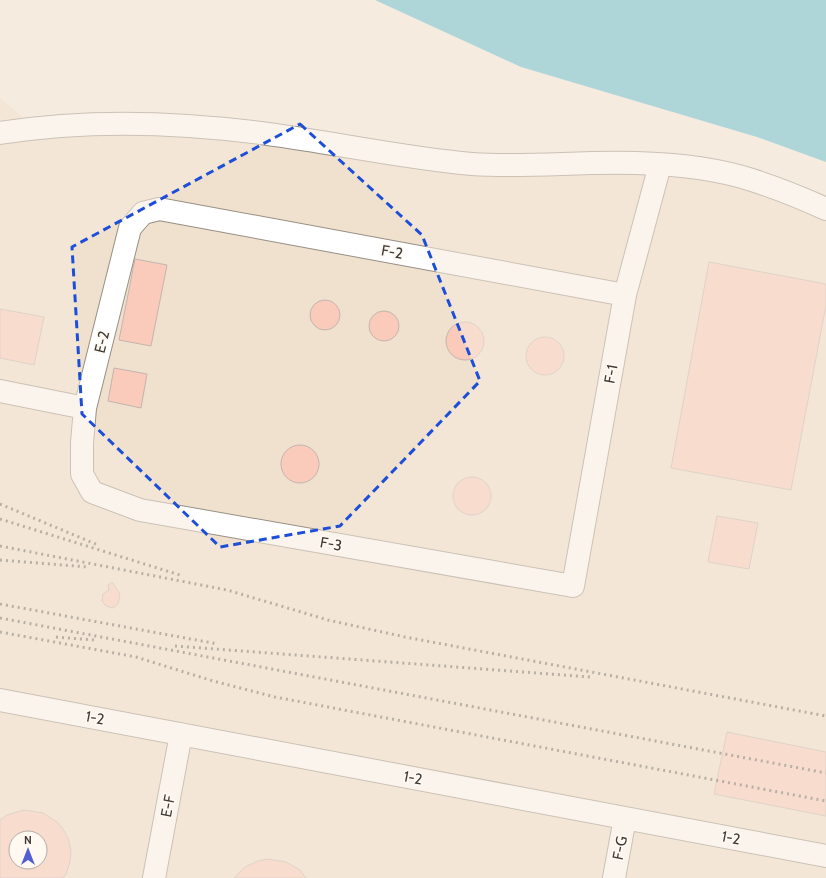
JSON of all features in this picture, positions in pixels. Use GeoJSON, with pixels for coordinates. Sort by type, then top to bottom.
{"type":"FeatureCollection","features":[{"type":"Feature","properties":{"kind":"lane"},"geometry":{"type":"LineString","coordinates":[[0,133],[34,128],[94,125],[179,126],[269,134],[425,159],[473,164],[520,166],[635,163],[660,165],[713,170],[751,179],[790,193],[826,209]]}},
{"type":"Feature","properties":{"kind":"lane","name":"F-1"},"geometry":{"type":"LineString","coordinates":[[573,586],[625,295],[660,165]]}},
{"type":"Feature","properties":{"kind":"lane","name":"F-2"},"geometry":{"type":"LineString","coordinates":[[159,209],[625,295]]}},
{"type":"Feature","properties":{"kind":"lane","name":"E-2"},"geometry":{"type":"LineString","coordinates":[[92,492],[82,474],[82,444],[85,408],[130,228],[143,213],[159,209]]}},
{"type":"Feature","properties":{"kind":"lane"},"geometry":{"type":"LineString","coordinates":[[0,391],[85,408]]}},
{"type":"Feature","properties":{"kind":"lane","name":"F-3"},"geometry":{"type":"LineString","coordinates":[[92,492],[140,510],[573,586]]}},
{"type":"Feature","properties":{"kind":"lane","name":"1-2"},"geometry":{"type":"LineString","coordinates":[[0,700],[826,856]]}},
{"type":"Feature","properties":{"kind":"lane","name":"E-F"},"geometry":{"type":"LineString","coordinates":[[154,878],[181,734]]}},
{"type":"Feature","properties":{"kind":"lane","name":"F-G"},"geometry":{"type":"LineString","coordinates":[[614,878],[625,818]]}},
{"type":"Feature","properties":{"kind":"highlighted area"},"geometry":{"type":"Polygon","coordinates":[[[300,124],[422,235],[480,381],[340,526],[220,547],[82,414],[72,247],[300,124]]]}},
{"type":"Feature","properties":{"kind":"shaded area"},"geometry":{"type":"Polygon","coordinates":[[[0,98],[24,118],[133,113],[244,120],[445,153],[788,181],[826,195],[826,878],[0,878],[0,98]]]}},
{"type":"Feature","properties":{"kind":"water"},"geometry":{"type":"Polygon","coordinates":[[[375,0],[826,0],[826,162],[757,137],[521,67],[375,0]]]}},
{"type":"Feature","properties":{"kind":"building"},"geometry":{"type":"Polygon","coordinates":[[[135,259],[167,265],[151,346],[119,340],[135,259]]]}},
{"type":"Feature","properties":{"kind":"building"},"geometry":{"type":"Polygon","coordinates":[[[709,262],[826,284],[826,305],[791,490],[671,468],[709,262]]]}},
{"type":"Feature","properties":{"kind":"building"},"geometry":{"type":"Polygon","coordinates":[[[325,300],[335,305],[340,315],[335,325],[325,330],[315,325],[310,315],[315,305],[325,300]]]}},
{"type":"Feature","properties":{"kind":"building"},"geometry":{"type":"Polygon","coordinates":[[[0,309],[44,317],[34,365],[0,358],[0,309]]]}},
{"type":"Feature","properties":{"kind":"building"},"geometry":{"type":"Polygon","coordinates":[[[384,311],[394,316],[399,326],[394,336],[384,341],[374,336],[369,326],[374,316],[384,311]]]}},
{"type":"Feature","properties":{"kind":"building"},"geometry":{"type":"Polygon","coordinates":[[[461,322],[469,322],[476,325],[481,330],[484,341],[481,352],[476,357],[469,360],[461,360],[454,357],[449,352],[446,345],[446,337],[449,330],[454,325],[461,322]]]}},
{"type":"Feature","properties":{"kind":"building"},"geometry":{"type":"Polygon","coordinates":[[[541,337],[549,337],[561,346],[564,356],[561,366],[555,372],[549,375],[541,375],[529,366],[526,360],[526,352],[535,340],[541,337]]]}},
{"type":"Feature","properties":{"kind":"building"},"geometry":{"type":"Polygon","coordinates":[[[114,368],[147,374],[141,408],[108,401],[114,368]]]}},
{"type":"Feature","properties":{"kind":"building"},"geometry":{"type":"Polygon","coordinates":[[[296,445],[304,445],[311,448],[316,453],[319,464],[316,475],[311,480],[304,483],[296,483],[289,480],[284,475],[281,468],[281,460],[284,453],[289,448],[296,445]]]}},
{"type":"Feature","properties":{"kind":"building"},"geometry":{"type":"Polygon","coordinates":[[[468,477],[476,477],[483,480],[488,485],[491,496],[488,507],[483,512],[476,515],[468,515],[461,512],[456,507],[453,500],[453,492],[456,485],[461,480],[468,477]]]}},
{"type":"Feature","properties":{"kind":"building"},"geometry":{"type":"Polygon","coordinates":[[[717,516],[758,523],[749,569],[708,562],[717,516]]]}},
{"type":"Feature","properties":{"kind":"building"},"geometry":{"type":"Polygon","coordinates":[[[112,582],[120,594],[118,604],[113,608],[106,606],[102,601],[103,594],[109,590],[108,585],[112,582]]]}},
{"type":"Feature","properties":{"kind":"building"},"geometry":{"type":"Polygon","coordinates":[[[727,732],[826,752],[826,816],[714,794],[727,732]]]}},
{"type":"Feature","properties":{"kind":"building"},"geometry":{"type":"Polygon","coordinates":[[[24,810],[43,813],[57,822],[68,838],[71,851],[70,862],[63,878],[0,878],[0,820],[7,815],[24,810]]]}},
{"type":"Feature","properties":{"kind":"building"},"geometry":{"type":"Polygon","coordinates":[[[267,859],[286,862],[300,870],[306,878],[234,878],[245,867],[267,859]]]}},
{"type":"Feature","properties":{"kind":"railway"},"geometry":{"type":"LineString","coordinates":[[0,504],[98,545]]}},
{"type":"Feature","properties":{"kind":"railway"},"geometry":{"type":"LineString","coordinates":[[0,519],[183,576]]}},
{"type":"Feature","properties":{"kind":"railway"},"geometry":{"type":"LineString","coordinates":[[0,546],[227,590],[328,620],[405,637],[826,716]]}},
{"type":"Feature","properties":{"kind":"railway"},"geometry":{"type":"LineString","coordinates":[[0,560],[88,567]]}},
{"type":"Feature","properties":{"kind":"railway"},"geometry":{"type":"LineString","coordinates":[[0,604],[218,644]]}},
{"type":"Feature","properties":{"kind":"railway"},"geometry":{"type":"LineString","coordinates":[[0,618],[826,773]]}},
{"type":"Feature","properties":{"kind":"railway"},"geometry":{"type":"LineString","coordinates":[[0,632],[136,657],[213,681],[275,697],[826,801]]}},
{"type":"Feature","properties":{"kind":"railway"},"geometry":{"type":"LineString","coordinates":[[56,637],[94,640]]}},
{"type":"Feature","properties":{"kind":"railway"},"geometry":{"type":"LineString","coordinates":[[175,646],[590,677]]}}]}
